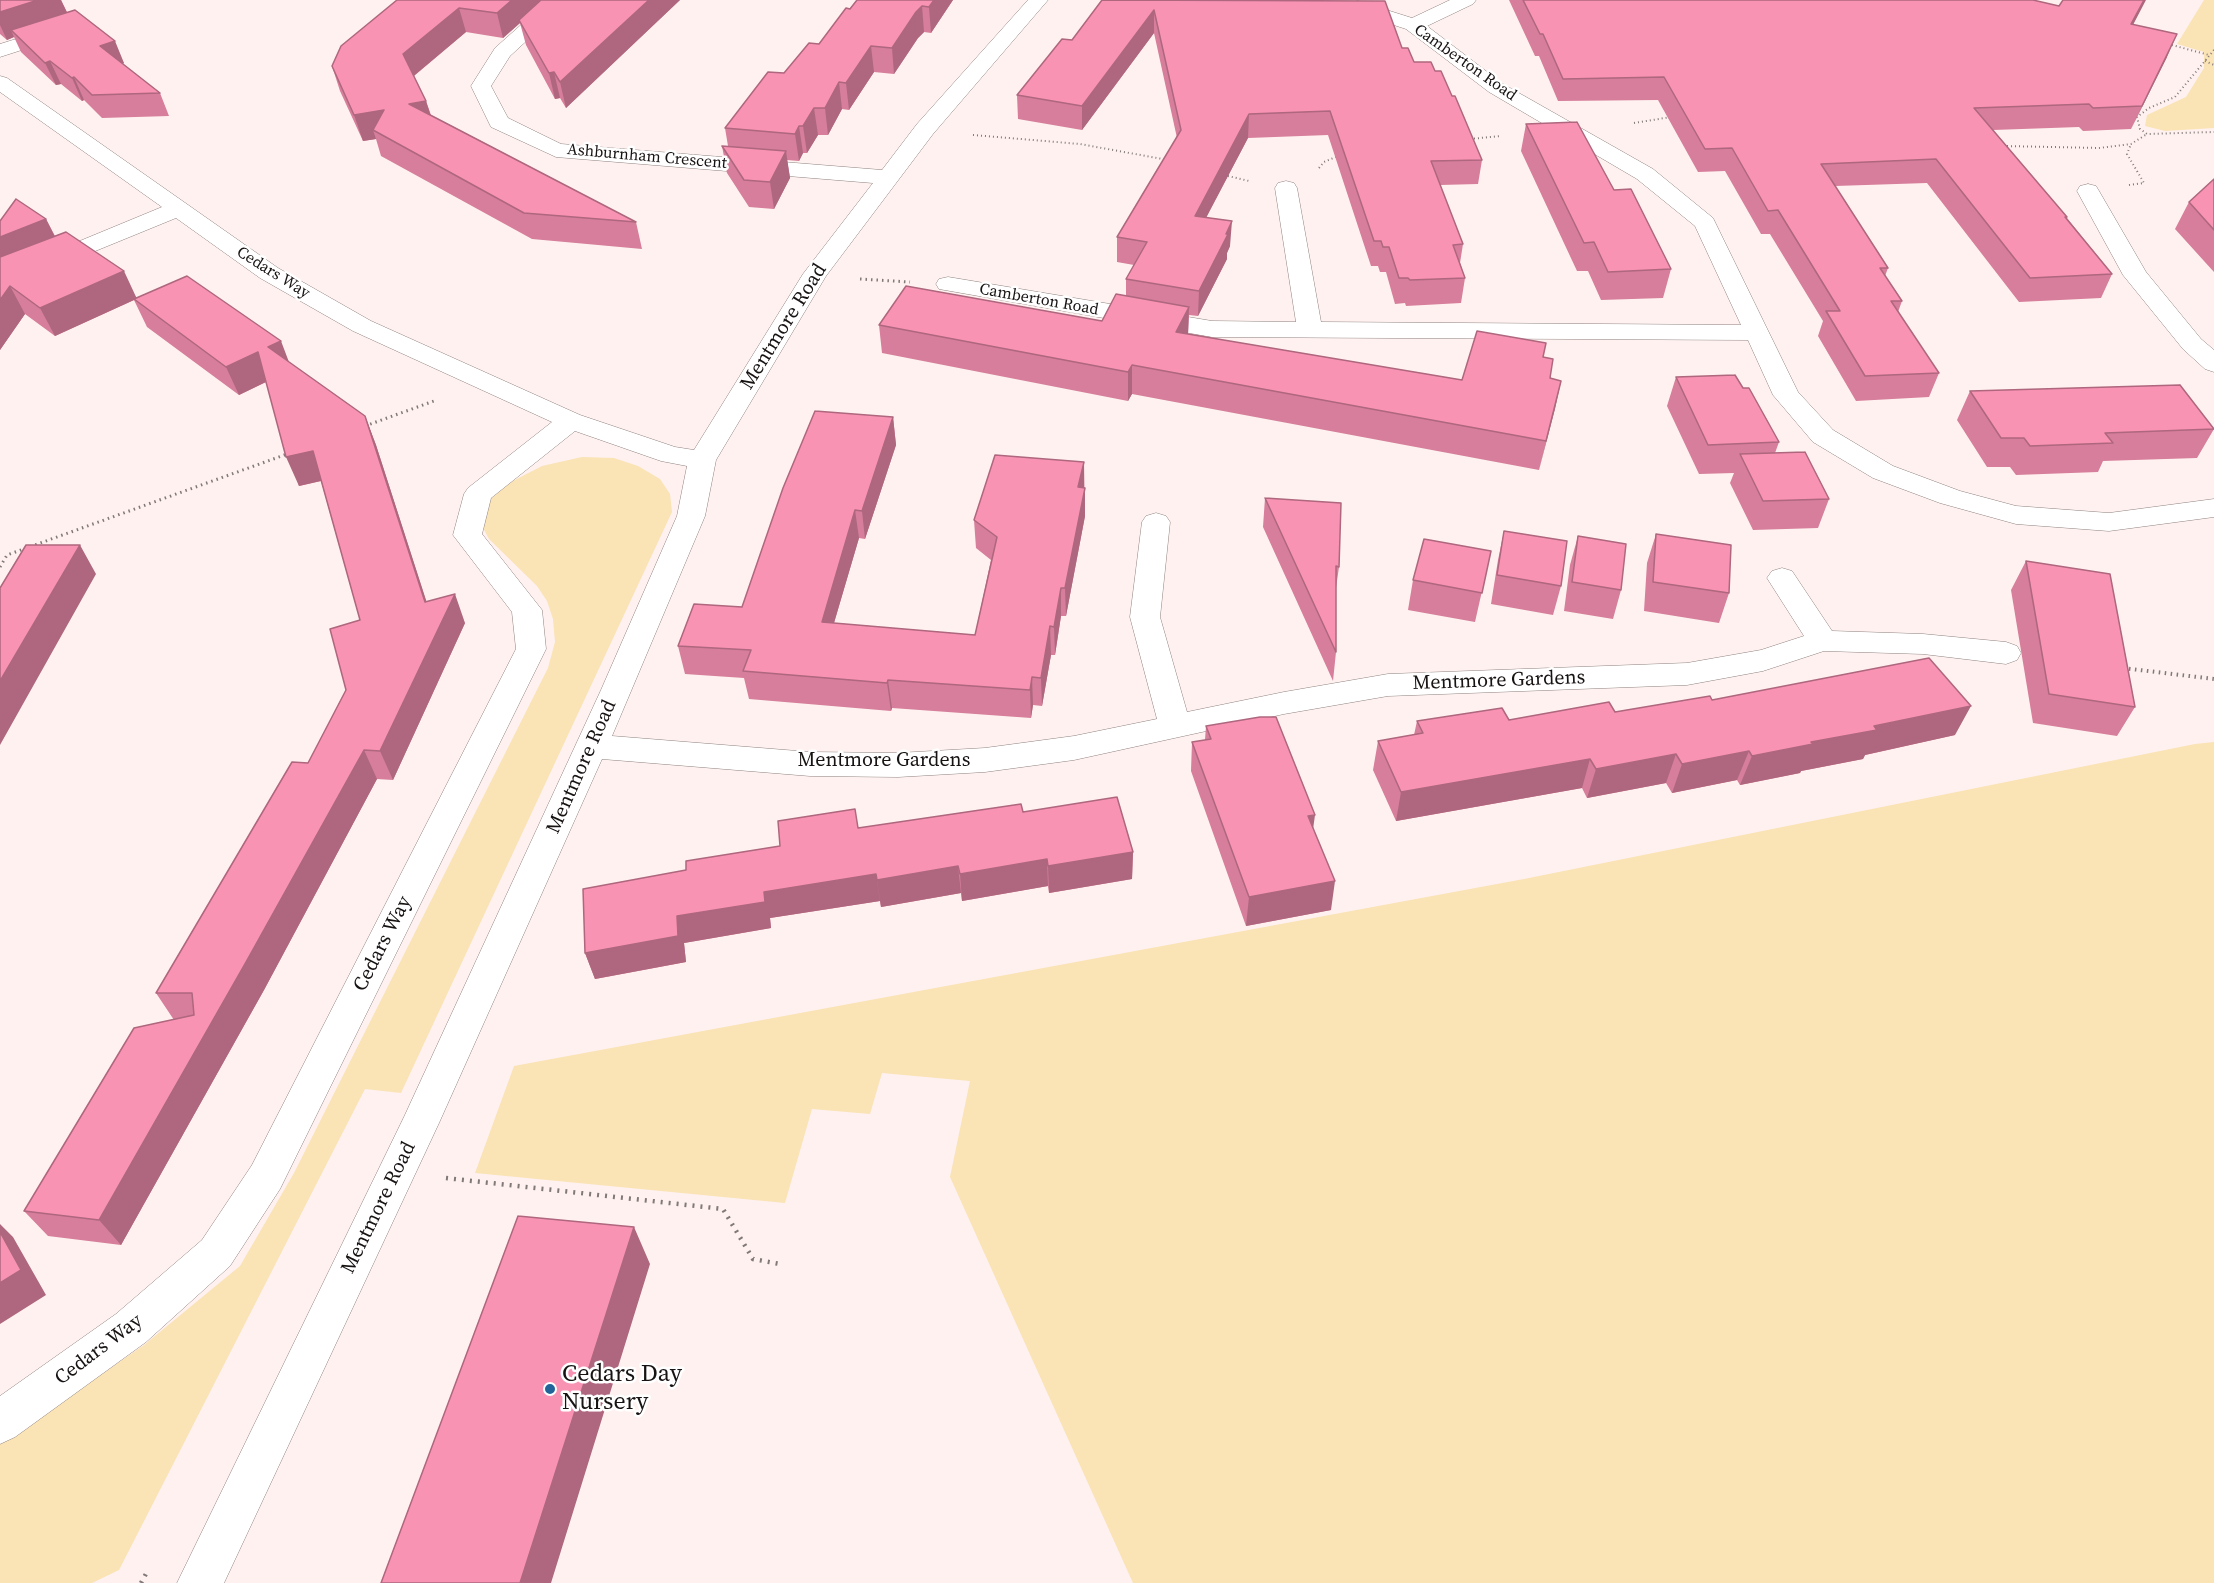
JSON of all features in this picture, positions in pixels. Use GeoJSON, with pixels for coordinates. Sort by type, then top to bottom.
{"type":"FeatureCollection","features":[{"type":"Feature","properties":{"kind":"street","name":"Ashburnham Crescent"},"geometry":{"type":"LineString","coordinates":[[561,0],[502,52],[481,86],[499,122],[556,150],[888,177]]}},
{"type":"Feature","properties":{"kind":"street","name":"Mentmore Road"},"geometry":{"type":"LineString","coordinates":[[200,1583],[420,1123],[591,746],[691,516],[702,460],[815,274],[925,129],[1038,0]]}},
{"type":"Feature","properties":{"kind":"street","name":"Camberton Road"},"geometry":{"type":"LineString","coordinates":[[1324,0],[1345,3],[1413,25],[1496,88],[1645,174],[1705,223],[1786,395],[1823,436],[1883,472],[1950,497],[2016,515],[2109,522],[2214,508]]}},
{"type":"Feature","properties":{"kind":"street"},"geometry":{"type":"LineString","coordinates":[[1413,25],[1466,0]]}},
{"type":"Feature","properties":{"kind":"street"},"geometry":{"type":"LineString","coordinates":[[0,51],[82,24]]}},
{"type":"Feature","properties":{"kind":"street","name":"Cedars Way"},"geometry":{"type":"LineString","coordinates":[[0,82],[269,273],[362,326],[571,421],[670,455],[702,460]]}},
{"type":"Feature","properties":{"kind":"street"},"geometry":{"type":"LineString","coordinates":[[1286,188],[1310,331]]}},
{"type":"Feature","properties":{"kind":"street"},"geometry":{"type":"LineString","coordinates":[[2088,190],[2135,275],[2192,344],[2214,364]]}},
{"type":"Feature","properties":{"kind":"street"},"geometry":{"type":"LineString","coordinates":[[0,283],[178,209]]}},
{"type":"Feature","properties":{"kind":"street","name":"Camberton Road"},"geometry":{"type":"LineString","coordinates":[[948,284],[1212,329],[1756,333]]}},
{"type":"Feature","properties":{"kind":"street","name":"Cedars Way"},"geometry":{"type":"LineString","coordinates":[[0,1422],[131,1328],[216,1253],[266,1177],[531,650],[527,609],[467,535],[478,494],[571,421]]}},
{"type":"Feature","properties":{"kind":"street"},"geometry":{"type":"LineString","coordinates":[[1156,522],[1145,617],[1175,728]]}},
{"type":"Feature","properties":{"kind":"street"},"geometry":{"type":"LineString","coordinates":[[1782,578],[1823,641]]}},
{"type":"Feature","properties":{"kind":"street","name":"Mentmore Gardens"},"geometry":{"type":"LineString","coordinates":[[591,746],[810,764],[898,765],[985,760],[1052,751],[1175,728],[1284,703],[1388,685],[1687,674],[1763,660],[1823,641],[1923,644],[2006,653]]}},
{"type":"Feature","properties":{"kind":"path"},"geometry":{"type":"LineString","coordinates":[[2164,43],[2209,55]]}},
{"type":"Feature","properties":{"kind":"path"},"geometry":{"type":"LineString","coordinates":[[2214,50],[2175,97],[2149,108],[2138,117],[2140,129],[2147,134],[2214,132]]}},
{"type":"Feature","properties":{"kind":"path"},"geometry":{"type":"LineString","coordinates":[[2205,62],[2214,65]]}},
{"type":"Feature","properties":{"kind":"path"},"geometry":{"type":"LineString","coordinates":[[1460,140],[1674,117]]}},
{"type":"Feature","properties":{"kind":"path"},"geometry":{"type":"LineString","coordinates":[[925,129],[1080,144],[1177,163]]}},
{"type":"Feature","properties":{"kind":"path"},"geometry":{"type":"LineString","coordinates":[[1997,146],[2100,148],[2131,144],[2147,134]]}},
{"type":"Feature","properties":{"kind":"path"},"geometry":{"type":"LineString","coordinates":[[1219,174],[1286,188],[1312,174],[1324,162],[1340,156]]}},
{"type":"Feature","properties":{"kind":"path"},"geometry":{"type":"LineString","coordinates":[[815,274],[948,284]]}},
{"type":"Feature","properties":{"kind":"path"},"geometry":{"type":"LineString","coordinates":[[365,426],[488,382]]}},
{"type":"Feature","properties":{"kind":"path"},"geometry":{"type":"LineString","coordinates":[[0,567],[7,555],[298,450]]}},
{"type":"Feature","properties":{"kind":"path"},"geometry":{"type":"LineString","coordinates":[[2121,668],[2214,679]]}},
{"type":"Feature","properties":{"kind":"path"},"geometry":{"type":"LineString","coordinates":[[438,1177],[723,1209],[753,1259],[780,1264]]}},
{"type":"Feature","properties":{"kind":"shaded area"},"geometry":{"type":"Polygon","coordinates":[[[2204,0],[2214,0],[2214,128],[2165,131],[2145,126],[2147,115],[2186,97],[2204,68],[2204,52],[2177,44],[2204,0]]]}},
{"type":"Feature","properties":{"kind":"shaded area"},"geometry":{"type":"Polygon","coordinates":[[[582,457],[614,458],[638,466],[660,479],[670,494],[672,512],[401,1093],[365,1089],[119,1570],[92,1583],[0,1583],[0,1444],[144,1345],[240,1266],[294,1173],[548,668],[555,642],[553,619],[547,601],[537,586],[489,539],[480,522],[485,504],[507,484],[542,466],[582,457]]]}},
{"type":"Feature","properties":{"kind":"shaded area"},"geometry":{"type":"Polygon","coordinates":[[[2214,742],[2214,1583],[1133,1583],[950,1177],[970,1081],[882,1073],[870,1114],[812,1109],[785,1203],[475,1173],[514,1066],[1524,879],[2214,742]]]}},
{"type":"Feature","properties":{"kind":"building"},"geometry":{"type":"Polygon","coordinates":[[[0,0],[38,0],[0,12],[0,0]]]}},
{"type":"Feature","properties":{"kind":"building"},"geometry":{"type":"Polygon","coordinates":[[[397,0],[512,0],[497,13],[459,8],[403,54],[426,101],[409,104],[636,222],[524,213],[373,130],[384,110],[354,115],[332,66],[341,46],[397,0]]]}},
{"type":"Feature","properties":{"kind":"building"},"geometry":{"type":"Polygon","coordinates":[[[541,0],[649,0],[560,82],[554,72],[549,73],[519,20],[541,0]]]}},
{"type":"Feature","properties":{"kind":"building"},"geometry":{"type":"Polygon","coordinates":[[[857,0],[934,0],[929,7],[922,6],[916,12],[892,48],[871,46],[846,83],[839,82],[825,108],[814,108],[795,134],[725,128],[768,72],[784,73],[809,43],[819,44],[846,8],[850,9],[857,0]]]}},
{"type":"Feature","properties":{"kind":"building"},"geometry":{"type":"Polygon","coordinates":[[[1102,0],[1385,1],[1402,48],[1408,48],[1414,62],[1431,62],[1435,71],[1441,71],[1452,96],[1455,96],[1482,160],[1431,161],[1463,244],[1453,245],[1465,278],[1410,280],[1399,278],[1389,247],[1383,247],[1381,241],[1374,241],[1330,111],[1249,114],[1195,216],[1232,221],[1226,234],[1228,234],[1199,291],[1126,279],[1147,242],[1117,237],[1181,130],[1154,10],[1082,106],[1017,95],[1062,39],[1072,40],[1102,0]]]}},
{"type":"Feature","properties":{"kind":"building"},"geometry":{"type":"Polygon","coordinates":[[[1523,0],[2033,0],[2059,6],[2063,0],[2144,0],[2131,24],[2177,34],[2142,106],[2093,108],[2089,104],[1974,108],[2067,217],[2065,217],[2112,274],[2030,278],[1936,159],[1821,164],[1888,268],[1880,268],[1902,301],[1891,301],[1939,373],[1865,376],[1826,311],[1840,311],[1778,210],[1768,211],[1732,148],[1705,149],[1664,77],[1563,79],[1543,34],[1540,34],[1523,0]]]}},
{"type":"Feature","properties":{"kind":"building"},"geometry":{"type":"Polygon","coordinates":[[[75,10],[115,41],[100,46],[160,93],[92,95],[74,77],[72,78],[50,61],[45,63],[11,30],[75,10]]]}},
{"type":"Feature","properties":{"kind":"building"},"geometry":{"type":"Polygon","coordinates":[[[1577,122],[1614,190],[1631,189],[1671,269],[1608,272],[1594,242],[1584,243],[1526,124],[1577,122]]]}},
{"type":"Feature","properties":{"kind":"building"},"geometry":{"type":"Polygon","coordinates":[[[722,146],[786,151],[770,182],[744,180],[722,146]]]}},
{"type":"Feature","properties":{"kind":"building"},"geometry":{"type":"Polygon","coordinates":[[[2214,179],[2214,230],[2189,202],[2214,179]]]}},
{"type":"Feature","properties":{"kind":"building"},"geometry":{"type":"Polygon","coordinates":[[[16,199],[46,219],[0,237],[0,221],[16,199]]]}},
{"type":"Feature","properties":{"kind":"building"},"geometry":{"type":"Polygon","coordinates":[[[66,232],[124,271],[40,308],[10,286],[0,300],[0,257],[66,232]]]}},
{"type":"Feature","properties":{"kind":"building"},"geometry":{"type":"Polygon","coordinates":[[[187,276],[281,341],[268,347],[365,416],[425,602],[455,594],[380,751],[364,750],[99,1220],[24,1211],[134,1028],[194,1015],[192,993],[156,993],[292,762],[308,763],[346,690],[330,629],[360,620],[313,451],[286,457],[258,352],[226,367],[134,299],[187,276]]]}},
{"type":"Feature","properties":{"kind":"building"},"geometry":{"type":"Polygon","coordinates":[[[906,286],[1102,321],[1116,294],[1189,307],[1176,332],[1462,380],[1477,331],[1546,343],[1543,357],[1553,359],[1550,378],[1561,381],[1546,441],[1132,365],[1128,372],[879,325],[906,286]]]}},
{"type":"Feature","properties":{"kind":"building"},"geometry":{"type":"Polygon","coordinates":[[[1735,375],[1743,388],[1749,388],[1779,442],[1708,445],[1676,377],[1735,375]]]}},
{"type":"Feature","properties":{"kind":"building"},"geometry":{"type":"Polygon","coordinates":[[[2180,385],[2214,429],[2105,433],[2113,443],[2030,446],[2024,438],[2001,438],[1970,391],[2180,385]]]}},
{"type":"Feature","properties":{"kind":"building"},"geometry":{"type":"Polygon","coordinates":[[[815,411],[893,417],[862,511],[855,510],[822,622],[975,635],[997,537],[974,520],[995,455],[1084,462],[1078,487],[1085,488],[1065,588],[1061,588],[1054,627],[1050,626],[1041,678],[1032,677],[1030,690],[888,680],[887,683],[743,671],[751,650],[678,646],[694,604],[742,607],[783,488],[815,411]]]}},
{"type":"Feature","properties":{"kind":"building"},"geometry":{"type":"Polygon","coordinates":[[[1805,452],[1829,499],[1763,501],[1740,454],[1805,452]]]}},
{"type":"Feature","properties":{"kind":"building"},"geometry":{"type":"Polygon","coordinates":[[[1265,498],[1341,503],[1339,567],[1336,566],[1336,652],[1265,498]]]}},
{"type":"Feature","properties":{"kind":"building"},"geometry":{"type":"Polygon","coordinates":[[[1504,531],[1567,541],[1561,586],[1497,575],[1504,531]]]}},
{"type":"Feature","properties":{"kind":"building"},"geometry":{"type":"Polygon","coordinates":[[[1656,534],[1731,545],[1729,593],[1653,582],[1656,534]]]}},
{"type":"Feature","properties":{"kind":"building"},"geometry":{"type":"Polygon","coordinates":[[[1578,536],[1626,544],[1621,590],[1572,582],[1578,536]]]}},
{"type":"Feature","properties":{"kind":"building"},"geometry":{"type":"Polygon","coordinates":[[[1424,539],[1491,551],[1482,593],[1413,580],[1424,539]]]}},
{"type":"Feature","properties":{"kind":"building"},"geometry":{"type":"Polygon","coordinates":[[[26,545],[80,545],[0,681],[0,588],[26,545]]]}},
{"type":"Feature","properties":{"kind":"building"},"geometry":{"type":"Polygon","coordinates":[[[2026,561],[2110,574],[2135,707],[2049,694],[2026,561]]]}},
{"type":"Feature","properties":{"kind":"building"},"geometry":{"type":"Polygon","coordinates":[[[1929,658],[1971,706],[1874,726],[1877,730],[1752,756],[1749,751],[1682,764],[1676,754],[1596,769],[1590,759],[1401,792],[1378,741],[1423,733],[1417,721],[1502,708],[1509,720],[1609,702],[1615,712],[1710,696],[1712,700],[1929,658]]]}},
{"type":"Feature","properties":{"kind":"building"},"geometry":{"type":"Polygon","coordinates":[[[1260,717],[1276,717],[1315,815],[1308,816],[1335,881],[1249,897],[1192,742],[1211,739],[1206,726],[1260,717]]]}},
{"type":"Feature","properties":{"kind":"building"},"geometry":{"type":"Polygon","coordinates":[[[1117,797],[1133,852],[1048,866],[1047,859],[960,874],[958,866],[877,880],[876,874],[764,892],[765,902],[677,916],[678,936],[585,953],[583,889],[686,870],[686,861],[780,846],[778,821],[855,809],[858,828],[1021,804],[1023,812],[1117,797]]]}},
{"type":"Feature","properties":{"kind":"building","name":"Cedars Day Nursery"},"geometry":{"type":"Polygon","coordinates":[[[518,1216],[634,1227],[520,1583],[381,1583],[518,1216]]]}},
{"type":"Feature","properties":{"kind":"building"},"geometry":{"type":"Polygon","coordinates":[[[0,1232],[21,1270],[0,1283],[0,1232]]]}},
{"type":"Feature","properties":{"kind":"place","name":"Cedars Day Nursery"},"geometry":{"type":"Point","coordinates":[550,1389]}}]}
